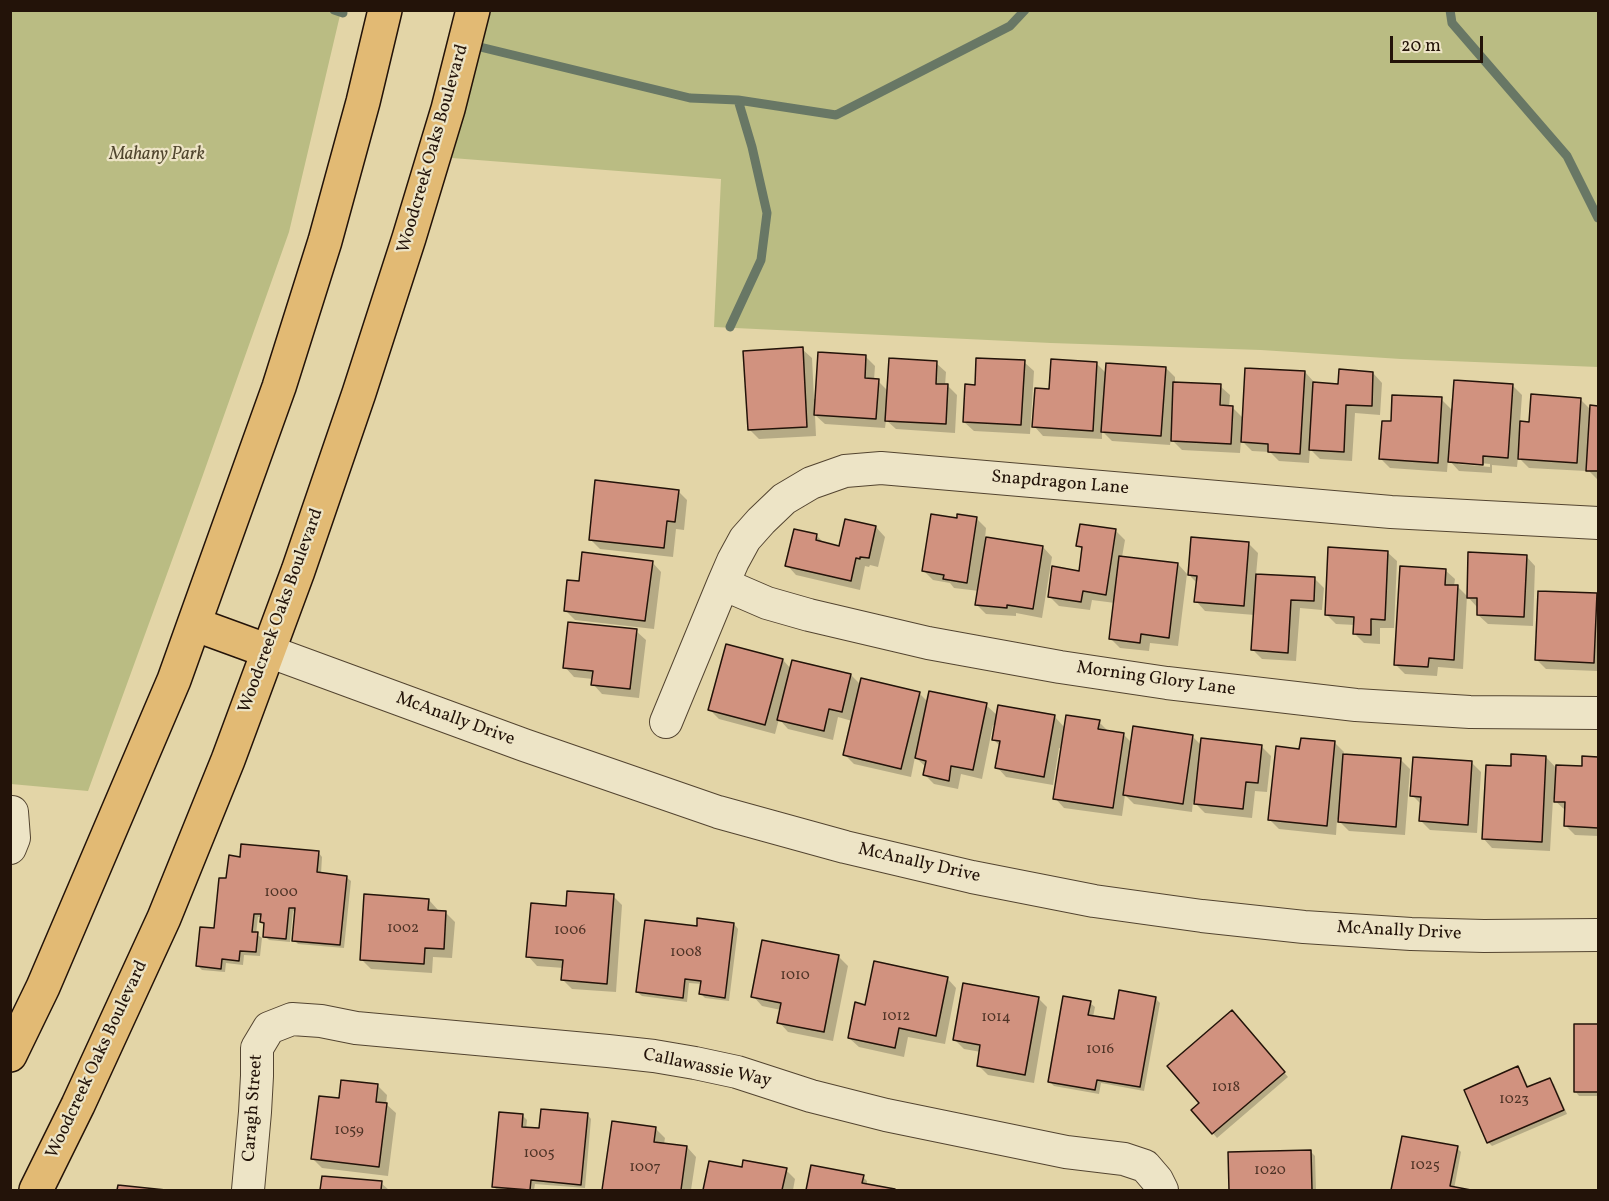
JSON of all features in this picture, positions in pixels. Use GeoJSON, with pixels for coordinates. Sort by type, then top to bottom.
{"type":"FeatureCollection","features":[{"type":"Feature","properties":{"kind":"main road"},"geometry":{"type":"LineString","coordinates":[[10,1055],[43,987],[170,691],[279,387],[325,241],[363,102],[385,10]]}},
{"type":"Feature","properties":{"kind":"main road","name":"Woodcreek Oaks Boulevard"},"geometry":{"type":"LineString","coordinates":[[36,1191],[164,918],[228,760],[298,571],[356,404],[402,260],[448,109],[472,10]]}},
{"type":"Feature","properties":{"kind":"main road"},"geometry":{"type":"LineString","coordinates":[[194,624],[268,651]]}},
{"type":"Feature","properties":{"kind":"street","name":"Snapdragon Lane"},"geometry":{"type":"LineString","coordinates":[[666,722],[723,584],[745,539],[761,520],[784,499],[811,483],[845,471],[881,468],[1390,513],[1599,523]]}},
{"type":"Feature","properties":{"kind":"street","name":"Morning Glory Lane"},"geometry":{"type":"LineString","coordinates":[[723,584],[767,603],[928,643],[1060,667],[1167,683],[1356,705],[1470,712],[1599,713]]}},
{"type":"Feature","properties":{"kind":"street","name":"McAnally Drive"},"geometry":{"type":"LineString","coordinates":[[268,651],[524,745],[718,812],[845,847],[972,877],[1094,901],[1304,927],[1484,936],[1599,935]]}},
{"type":"Feature","properties":{"kind":"street"},"geometry":{"type":"LineString","coordinates":[[10,848],[15,838],[12,812]]}},
{"type":"Feature","properties":{"kind":"street","name":"Callawassie Way"},"geometry":{"type":"LineString","coordinates":[[269,1028],[292,1019],[321,1021],[356,1028],[597,1049],[695,1063],[737,1072],[858,1109],[1066,1152],[1124,1159],[1145,1166],[1157,1180],[1162,1191]]}},
{"type":"Feature","properties":{"kind":"street","name":"Caragh Street"},"geometry":{"type":"LineString","coordinates":[[248,1191],[255,1112],[257,1048],[269,1028]]}},
{"type":"Feature","properties":{"kind":"green space","name":"Mahany Park"},"geometry":{"type":"Polygon","coordinates":[[[10,11],[341,11],[289,232],[88,791],[11,784],[10,11]]]}},
{"type":"Feature","properties":{"kind":"green space"},"geometry":{"type":"Polygon","coordinates":[[[483,11],[1598,11],[1598,367],[714,327],[721,179],[452,158],[460,102],[483,11]]]}},
{"type":"Feature","properties":{"kind":"building"},"geometry":{"type":"Polygon","coordinates":[[[803,347],[807,427],[748,430],[743,351],[803,347]]]}},
{"type":"Feature","properties":{"kind":"building"},"geometry":{"type":"Polygon","coordinates":[[[818,352],[866,355],[865,378],[879,379],[876,419],[814,415],[818,352]]]}},
{"type":"Feature","properties":{"kind":"building"},"geometry":{"type":"Polygon","coordinates":[[[889,358],[937,361],[936,384],[948,384],[946,424],[885,421],[889,358]]]}},
{"type":"Feature","properties":{"kind":"building"},"geometry":{"type":"Polygon","coordinates":[[[976,358],[1025,360],[1021,425],[963,422],[965,384],[975,385],[976,358]]]}},
{"type":"Feature","properties":{"kind":"building"},"geometry":{"type":"Polygon","coordinates":[[[1051,359],[1097,362],[1093,431],[1032,427],[1035,388],[1049,389],[1051,359]]]}},
{"type":"Feature","properties":{"kind":"building"},"geometry":{"type":"Polygon","coordinates":[[[1106,363],[1166,367],[1161,436],[1101,432],[1106,363]]]}},
{"type":"Feature","properties":{"kind":"building"},"geometry":{"type":"Polygon","coordinates":[[[1245,368],[1305,371],[1300,454],[1268,452],[1268,444],[1241,442],[1245,368]]]}},
{"type":"Feature","properties":{"kind":"building"},"geometry":{"type":"Polygon","coordinates":[[[1339,369],[1373,372],[1372,406],[1346,405],[1344,452],[1309,450],[1313,382],[1338,384],[1339,369]]]}},
{"type":"Feature","properties":{"kind":"building"},"geometry":{"type":"Polygon","coordinates":[[[1454,380],[1513,384],[1508,458],[1483,456],[1483,465],[1448,462],[1454,380]]]}},
{"type":"Feature","properties":{"kind":"building"},"geometry":{"type":"Polygon","coordinates":[[[1173,382],[1221,384],[1220,405],[1233,406],[1231,444],[1171,441],[1173,382]]]}},
{"type":"Feature","properties":{"kind":"building"},"geometry":{"type":"Polygon","coordinates":[[[1531,394],[1581,398],[1577,463],[1518,459],[1520,421],[1529,422],[1531,394]]]}},
{"type":"Feature","properties":{"kind":"building"},"geometry":{"type":"Polygon","coordinates":[[[1392,395],[1442,397],[1438,463],[1379,459],[1382,421],[1391,421],[1392,395]]]}},
{"type":"Feature","properties":{"kind":"building"},"geometry":{"type":"Polygon","coordinates":[[[1590,405],[1598,406],[1598,471],[1586,471],[1590,405]]]}},
{"type":"Feature","properties":{"kind":"building"},"geometry":{"type":"Polygon","coordinates":[[[595,480],[679,490],[675,522],[667,521],[664,548],[589,540],[595,480]]]}},
{"type":"Feature","properties":{"kind":"building"},"geometry":{"type":"Polygon","coordinates":[[[931,514],[957,518],[957,514],[977,517],[967,583],[943,579],[944,575],[922,571],[931,514]]]}},
{"type":"Feature","properties":{"kind":"building"},"geometry":{"type":"Polygon","coordinates":[[[845,519],[876,526],[869,558],[856,558],[851,581],[785,566],[794,529],[817,534],[816,540],[839,546],[845,519]]]}},
{"type":"Feature","properties":{"kind":"building"},"geometry":{"type":"Polygon","coordinates":[[[1080,524],[1116,529],[1106,595],[1083,591],[1081,602],[1048,597],[1052,566],[1079,571],[1082,547],[1076,546],[1080,524]]]}},
{"type":"Feature","properties":{"kind":"building"},"geometry":{"type":"Polygon","coordinates":[[[986,537],[1043,546],[1033,609],[1007,605],[1007,608],[975,605],[986,537]]]}},
{"type":"Feature","properties":{"kind":"building"},"geometry":{"type":"Polygon","coordinates":[[[1191,537],[1249,542],[1244,606],[1194,602],[1197,576],[1188,575],[1191,537]]]}},
{"type":"Feature","properties":{"kind":"building"},"geometry":{"type":"Polygon","coordinates":[[[1328,547],[1388,551],[1385,620],[1371,619],[1371,635],[1353,634],[1354,617],[1325,615],[1328,547]]]}},
{"type":"Feature","properties":{"kind":"building"},"geometry":{"type":"Polygon","coordinates":[[[582,552],[653,561],[645,621],[564,611],[567,580],[579,581],[582,552]]]}},
{"type":"Feature","properties":{"kind":"building"},"geometry":{"type":"Polygon","coordinates":[[[1468,552],[1527,555],[1524,617],[1477,615],[1477,598],[1467,598],[1468,552]]]}},
{"type":"Feature","properties":{"kind":"building"},"geometry":{"type":"Polygon","coordinates":[[[1119,556],[1178,563],[1169,638],[1141,634],[1140,643],[1109,639],[1119,556]]]}},
{"type":"Feature","properties":{"kind":"building"},"geometry":{"type":"Polygon","coordinates":[[[1400,566],[1446,569],[1445,585],[1458,585],[1454,660],[1429,658],[1428,667],[1394,665],[1400,566]]]}},
{"type":"Feature","properties":{"kind":"building"},"geometry":{"type":"Polygon","coordinates":[[[1256,574],[1315,577],[1314,601],[1291,600],[1288,653],[1251,650],[1256,574]]]}},
{"type":"Feature","properties":{"kind":"building"},"geometry":{"type":"Polygon","coordinates":[[[1538,591],[1597,593],[1594,663],[1535,660],[1538,591]]]}},
{"type":"Feature","properties":{"kind":"building"},"geometry":{"type":"Polygon","coordinates":[[[568,622],[637,629],[630,689],[591,685],[593,671],[563,668],[568,622]]]}},
{"type":"Feature","properties":{"kind":"building"},"geometry":{"type":"Polygon","coordinates":[[[726,644],[783,659],[765,725],[708,710],[726,644]]]}},
{"type":"Feature","properties":{"kind":"building"},"geometry":{"type":"Polygon","coordinates":[[[792,660],[851,674],[842,712],[829,709],[824,731],[777,720],[792,660]]]}},
{"type":"Feature","properties":{"kind":"building"},"geometry":{"type":"Polygon","coordinates":[[[861,678],[920,692],[901,769],[843,755],[861,678]]]}},
{"type":"Feature","properties":{"kind":"building"},"geometry":{"type":"Polygon","coordinates":[[[929,691],[987,703],[973,770],[951,766],[949,781],[923,775],[926,761],[915,758],[929,691]]]}},
{"type":"Feature","properties":{"kind":"building"},"geometry":{"type":"Polygon","coordinates":[[[998,705],[1055,715],[1044,777],[995,768],[1000,741],[992,740],[998,705]]]}},
{"type":"Feature","properties":{"kind":"building"},"geometry":{"type":"Polygon","coordinates":[[[1066,715],[1100,720],[1098,729],[1124,733],[1113,808],[1053,799],[1066,715]]]}},
{"type":"Feature","properties":{"kind":"building"},"geometry":{"type":"Polygon","coordinates":[[[1133,726],[1193,735],[1183,804],[1123,795],[1133,726]]]}},
{"type":"Feature","properties":{"kind":"building"},"geometry":{"type":"Polygon","coordinates":[[[1201,738],[1262,745],[1258,783],[1246,782],[1243,809],[1194,804],[1201,738]]]}},
{"type":"Feature","properties":{"kind":"building"},"geometry":{"type":"Polygon","coordinates":[[[1301,738],[1335,741],[1327,826],[1268,820],[1276,746],[1299,749],[1301,738]]]}},
{"type":"Feature","properties":{"kind":"building"},"geometry":{"type":"Polygon","coordinates":[[[1343,754],[1401,758],[1396,827],[1338,822],[1343,754]]]}},
{"type":"Feature","properties":{"kind":"building"},"geometry":{"type":"Polygon","coordinates":[[[1511,754],[1546,756],[1542,842],[1482,839],[1486,765],[1511,766],[1511,754]]]}},
{"type":"Feature","properties":{"kind":"building"},"geometry":{"type":"Polygon","coordinates":[[[1582,756],[1598,757],[1598,828],[1564,826],[1565,802],[1554,802],[1556,765],[1582,766],[1582,756]]]}},
{"type":"Feature","properties":{"kind":"building"},"geometry":{"type":"Polygon","coordinates":[[[1413,757],[1472,761],[1468,825],[1419,821],[1421,797],[1410,796],[1413,757]]]}},
{"type":"Feature","properties":{"kind":"building"},"geometry":{"type":"Polygon","coordinates":[[[241,844],[319,851],[317,872],[347,876],[340,945],[292,941],[295,908],[289,908],[286,939],[263,937],[264,923],[260,922],[261,914],[254,914],[252,932],[258,932],[256,952],[240,951],[239,961],[222,959],[221,969],[196,966],[200,927],[214,928],[219,878],[226,878],[229,855],[240,857],[241,844]]]}},
{"type":"Feature","properties":{"kind":"building"},"geometry":{"type":"Polygon","coordinates":[[[567,891],[614,894],[607,984],[561,980],[563,960],[526,957],[531,903],[566,906],[567,891]]]}},
{"type":"Feature","properties":{"kind":"building"},"geometry":{"type":"Polygon","coordinates":[[[364,894],[429,899],[428,910],[446,911],[444,949],[425,948],[424,964],[360,960],[364,894]]]}},
{"type":"Feature","properties":{"kind":"building"},"geometry":{"type":"Polygon","coordinates":[[[697,918],[734,923],[725,998],[699,994],[701,981],[685,979],[683,998],[636,992],[645,920],[697,926],[697,918]]]}},
{"type":"Feature","properties":{"kind":"building"},"geometry":{"type":"Polygon","coordinates":[[[762,940],[839,955],[824,1032],[777,1023],[781,1003],[751,997],[762,940]]]}},
{"type":"Feature","properties":{"kind":"building"},"geometry":{"type":"Polygon","coordinates":[[[874,961],[948,977],[936,1036],[899,1028],[895,1048],[848,1038],[855,1002],[865,1005],[874,961]]]}},
{"type":"Feature","properties":{"kind":"building"},"geometry":{"type":"Polygon","coordinates":[[[963,983],[1039,997],[1025,1075],[977,1066],[980,1045],[953,1040],[963,983]]]}},
{"type":"Feature","properties":{"kind":"building"},"geometry":{"type":"Polygon","coordinates":[[[1119,990],[1156,997],[1140,1087],[1097,1080],[1095,1090],[1048,1082],[1063,996],[1091,1001],[1088,1015],[1114,1019],[1119,990]]]}},
{"type":"Feature","properties":{"kind":"building"},"geometry":{"type":"Polygon","coordinates":[[[1232,1010],[1285,1072],[1212,1134],[1191,1110],[1199,1103],[1167,1066],[1232,1010]]]}},
{"type":"Feature","properties":{"kind":"building"},"geometry":{"type":"Polygon","coordinates":[[[1574,1024],[1598,1024],[1598,1092],[1574,1092],[1574,1024]]]}},
{"type":"Feature","properties":{"kind":"building"},"geometry":{"type":"Polygon","coordinates":[[[1518,1066],[1527,1087],[1550,1078],[1564,1110],[1487,1143],[1464,1090],[1518,1066]]]}},
{"type":"Feature","properties":{"kind":"building"},"geometry":{"type":"Polygon","coordinates":[[[341,1080],[378,1084],[376,1102],[387,1103],[379,1167],[311,1159],[319,1096],[339,1098],[341,1080]]]}},
{"type":"Feature","properties":{"kind":"building"},"geometry":{"type":"Polygon","coordinates":[[[541,1109],[588,1113],[581,1185],[531,1180],[530,1190],[492,1187],[499,1112],[523,1114],[522,1127],[539,1128],[541,1109]]]}},
{"type":"Feature","properties":{"kind":"building"},"geometry":{"type":"Polygon","coordinates":[[[612,1121],[656,1127],[654,1142],[687,1146],[681,1190],[602,1190],[612,1121]]]}},
{"type":"Feature","properties":{"kind":"building"},"geometry":{"type":"Polygon","coordinates":[[[1402,1136],[1458,1146],[1450,1186],[1471,1190],[1391,1190],[1402,1136]]]}},
{"type":"Feature","properties":{"kind":"building"},"geometry":{"type":"Polygon","coordinates":[[[1311,1150],[1312,1190],[1229,1190],[1228,1152],[1311,1150]]]}},
{"type":"Feature","properties":{"kind":"building"},"geometry":{"type":"Polygon","coordinates":[[[743,1160],[787,1168],[782,1190],[703,1190],[709,1161],[742,1167],[743,1160]]]}},
{"type":"Feature","properties":{"kind":"building"},"geometry":{"type":"Polygon","coordinates":[[[811,1165],[864,1175],[862,1183],[895,1190],[806,1190],[811,1165]]]}},
{"type":"Feature","properties":{"kind":"building"},"geometry":{"type":"Polygon","coordinates":[[[322,1176],[382,1181],[381,1190],[320,1190],[322,1176]]]}},
{"type":"Feature","properties":{"kind":"building"},"geometry":{"type":"Polygon","coordinates":[[[118,1185],[166,1190],[117,1190],[118,1185]]]}},
{"type":"Feature","properties":{"kind":"waterway"},"geometry":{"type":"LineString","coordinates":[[334,10],[343,13]]}},
{"type":"Feature","properties":{"kind":"waterway"},"geometry":{"type":"LineString","coordinates":[[480,47],[690,98],[738,100],[836,115],[1010,26],[1025,10]]}},
{"type":"Feature","properties":{"kind":"waterway"},"geometry":{"type":"LineString","coordinates":[[1450,10],[1452,23],[1567,156],[1598,218]]}},
{"type":"Feature","properties":{"kind":"waterway"},"geometry":{"type":"LineString","coordinates":[[730,327],[761,260],[767,213],[752,147],[738,100]]}}]}
